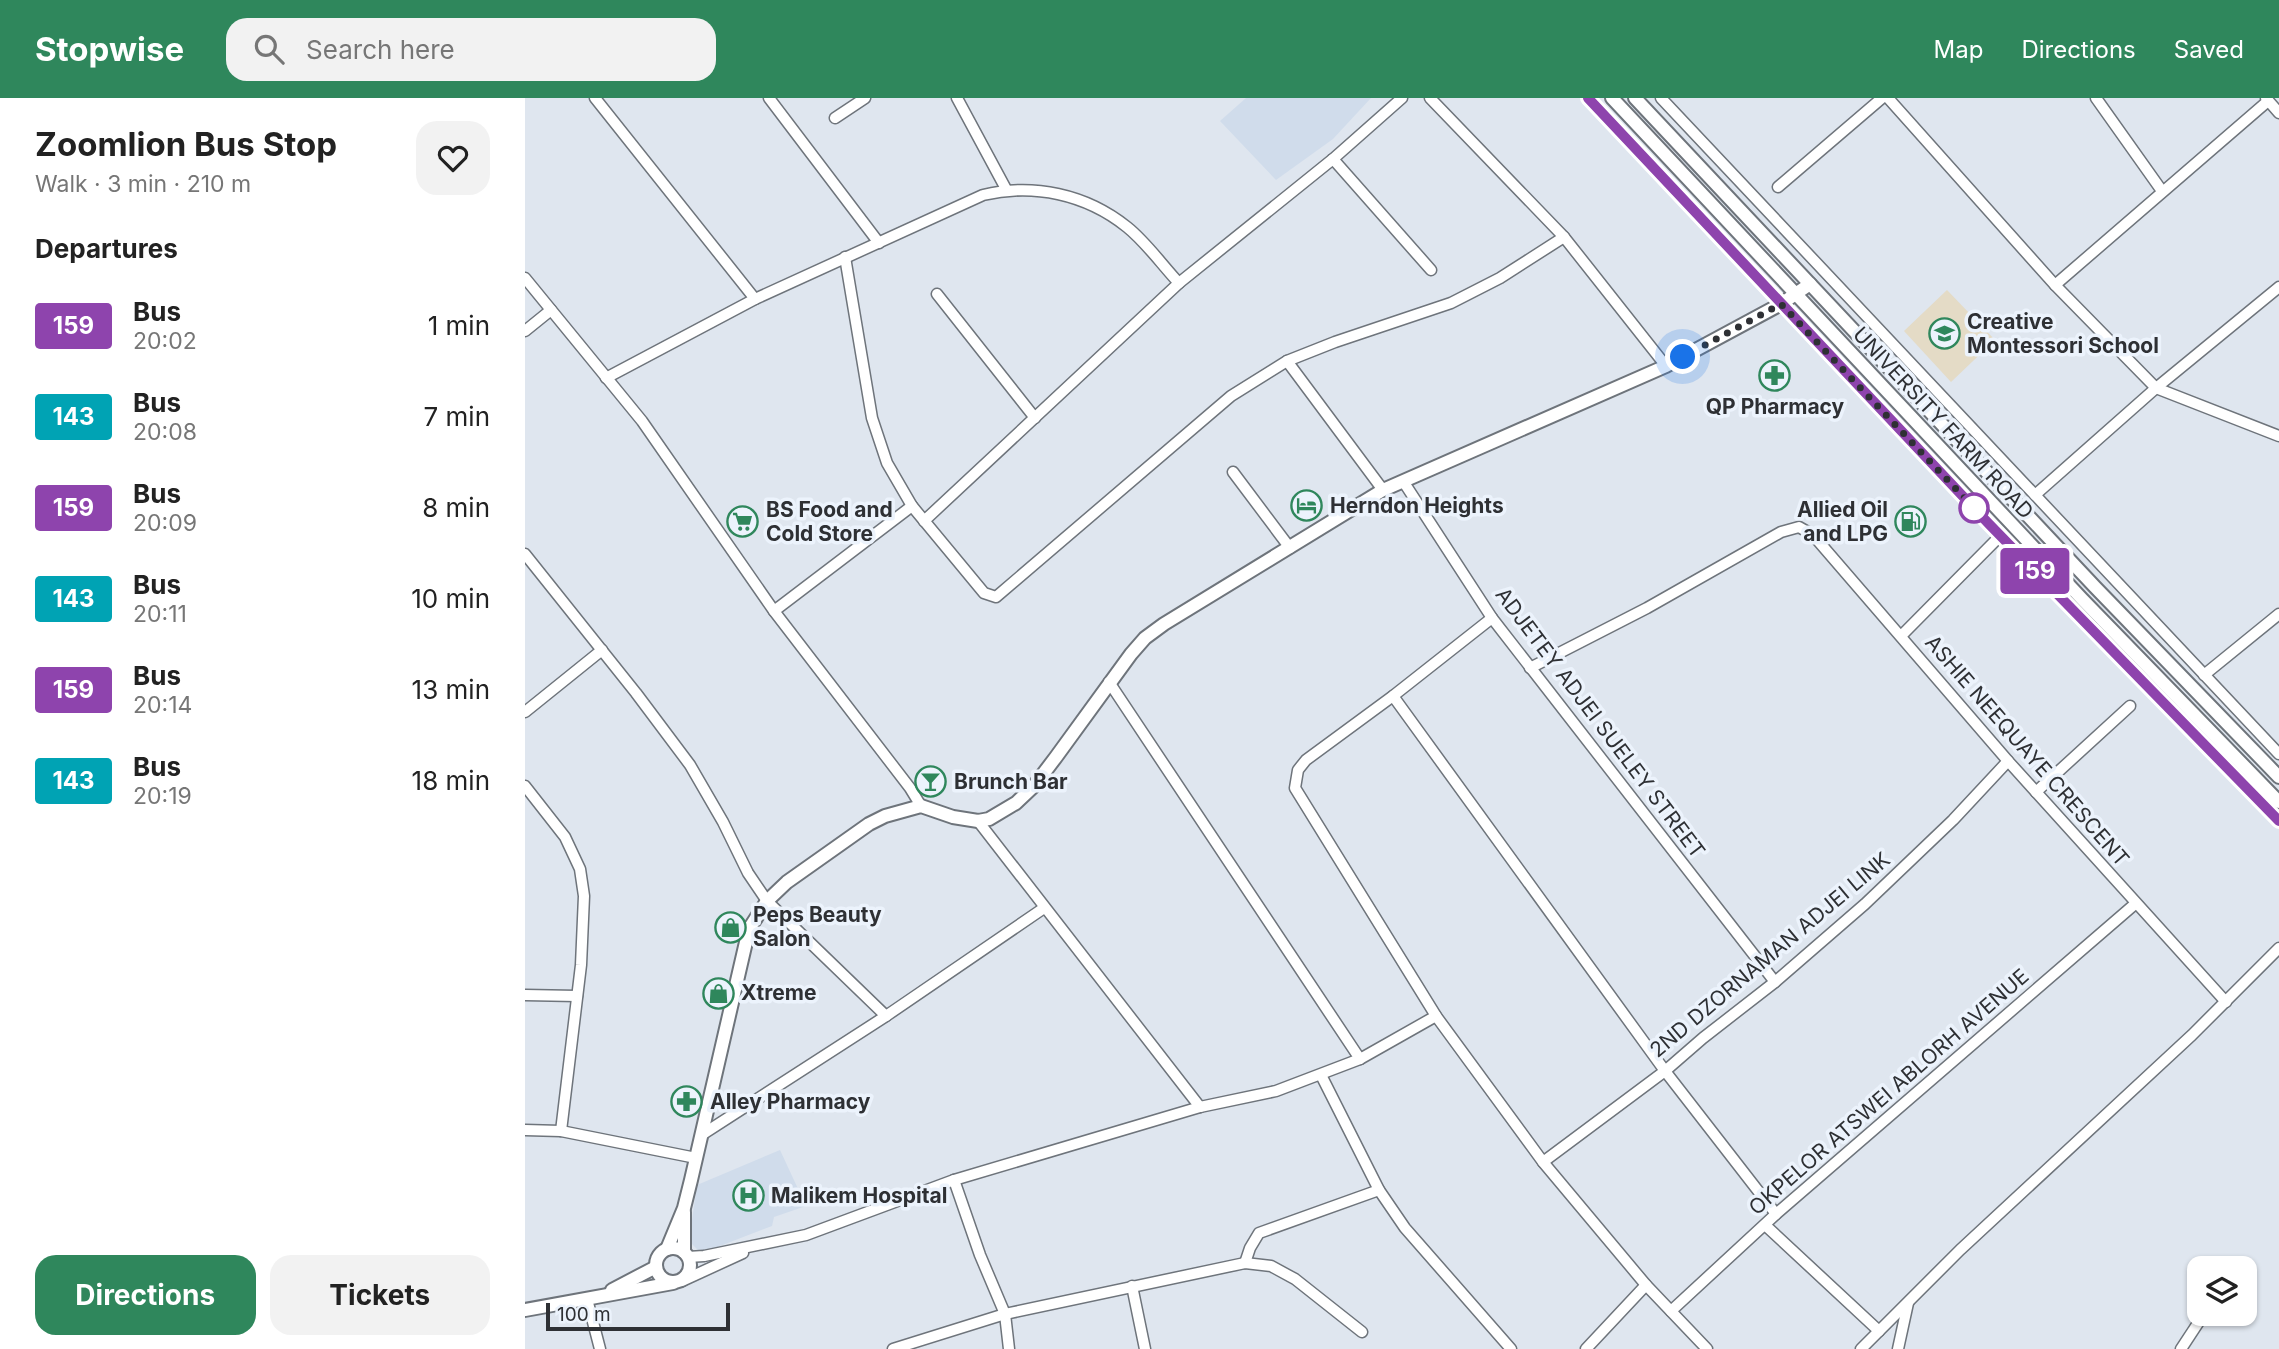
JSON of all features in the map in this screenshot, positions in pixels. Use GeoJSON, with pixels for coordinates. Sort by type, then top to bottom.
{"type":"FeatureCollection","features":[{"type":"Feature","properties":{"kind":"street"},"geometry":{"type":"LineString","coordinates":[[595,98],[755,299]]}},
{"type":"Feature","properties":{"kind":"street"},"geometry":{"type":"LineString","coordinates":[[769,98],[879,243]]}},
{"type":"Feature","properties":{"kind":"street"},"geometry":{"type":"LineString","coordinates":[[835,118],[865,98]]}},
{"type":"Feature","properties":{"kind":"street"},"geometry":{"type":"LineString","coordinates":[[957,98],[1006,189]]}},
{"type":"Feature","properties":{"kind":"street"},"geometry":{"type":"LineString","coordinates":[[924,521],[1178,283],[1333,159],[1402,98]]}},
{"type":"Feature","properties":{"kind":"street"},"geometry":{"type":"LineString","coordinates":[[1430,98],[1564,237],[1666,366]]}},
{"type":"Feature","properties":{"kind":"street"},"geometry":{"type":"LineString","coordinates":[[1588,98],[2001,536],[2279,821]]}},
{"type":"Feature","properties":{"kind":"street","name":"UNIVERSITY FARM ROAD"},"geometry":{"type":"LineString","coordinates":[[1612,98],[2082,599],[2279,802]]}},
{"type":"Feature","properties":{"kind":"street","name":"UNIVERSITY FARM ROAD"},"geometry":{"type":"LineString","coordinates":[[1635,98],[2095,587],[2279,777]]}},
{"type":"Feature","properties":{"kind":"street"},"geometry":{"type":"LineString","coordinates":[[1778,187],[1882,98]]}},
{"type":"Feature","properties":{"kind":"street"},"geometry":{"type":"LineString","coordinates":[[1888,98],[2056,285],[2156,388],[2279,436]]}},
{"type":"Feature","properties":{"kind":"street"},"geometry":{"type":"LineString","coordinates":[[2096,98],[2162,191]]}},
{"type":"Feature","properties":{"kind":"street"},"geometry":{"type":"LineString","coordinates":[[1667,100],[2279,754]]}},
{"type":"Feature","properties":{"kind":"street"},"geometry":{"type":"LineString","coordinates":[[2056,285],[2267,100],[2279,113]]}},
{"type":"Feature","properties":{"kind":"street"},"geometry":{"type":"LineString","coordinates":[[1333,159],[1431,270]]}},
{"type":"Feature","properties":{"kind":"street"},"geometry":{"type":"LineString","coordinates":[[606,378],[755,299],[983,195],[1006,189],[1055,192],[1092,205],[1127,227],[1178,283]]}},
{"type":"Feature","properties":{"kind":"street"},"geometry":{"type":"LineString","coordinates":[[845,257],[873,418],[887,463],[924,521],[984,593],[996,597],[1231,396],[1287,362],[1335,342],[1451,303],[1500,278],[1564,237]]}},
{"type":"Feature","properties":{"kind":"street"},"geometry":{"type":"LineString","coordinates":[[525,278],[642,421],[774,611],[921,806]]}},
{"type":"Feature","properties":{"kind":"street"},"geometry":{"type":"LineString","coordinates":[[684,1208],[686,1254],[691,1265],[688,1274],[677,1282],[663,1280],[656,1267],[658,1256],[667,1249],[684,1208],[749,929],[767,901],[810,864],[869,824],[898,811],[921,806],[953,817],[978,821],[1003,812],[1025,796],[1109,682],[1145,638],[1164,624],[1383,490],[1666,366],[1781,304],[1810,284]]}},
{"type":"Feature","properties":{"kind":"street"},"geometry":{"type":"LineString","coordinates":[[2035,495],[2156,388],[2279,287]]}},
{"type":"Feature","properties":{"kind":"street"},"geometry":{"type":"LineString","coordinates":[[937,294],[1035,418]]}},
{"type":"Feature","properties":{"kind":"street"},"geometry":{"type":"LineString","coordinates":[[525,331],[551,310]]}},
{"type":"Feature","properties":{"kind":"street"},"geometry":{"type":"LineString","coordinates":[[1287,362],[1383,490]]}},
{"type":"Feature","properties":{"kind":"street"},"geometry":{"type":"LineString","coordinates":[[1233,472],[1290,548]]}},
{"type":"Feature","properties":{"kind":"street","name":"ADJETEY ADJEI SUELEY STREET"},"geometry":{"type":"LineString","coordinates":[[1403,481],[1492,618],[1776,982]]}},
{"type":"Feature","properties":{"kind":"street"},"geometry":{"type":"LineString","coordinates":[[774,611],[912,506]]}},
{"type":"Feature","properties":{"kind":"street","name":"ASHIE NEEQUAYE CRESCENT"},"geometry":{"type":"LineString","coordinates":[[1530,668],[1647,608],[1781,532],[1799,527],[1813,535],[2008,761],[2226,1002]]}},
{"type":"Feature","properties":{"kind":"street"},"geometry":{"type":"LineString","coordinates":[[1901,636],[2001,536]]}},
{"type":"Feature","properties":{"kind":"street"},"geometry":{"type":"LineString","coordinates":[[525,554],[690,765],[723,822],[748,873],[767,901],[886,1016]]}},
{"type":"Feature","properties":{"kind":"street"},"geometry":{"type":"LineString","coordinates":[[2204,675],[2279,614]]}},
{"type":"Feature","properties":{"kind":"street"},"geometry":{"type":"LineString","coordinates":[[1492,618],[1394,696],[1306,760],[1299,770],[1295,788],[1436,1016],[1543,1162],[1646,1285],[1707,1349]]}},
{"type":"Feature","properties":{"kind":"street"},"geometry":{"type":"LineString","coordinates":[[525,712],[602,650]]}},
{"type":"Feature","properties":{"kind":"street"},"geometry":{"type":"LineString","coordinates":[[1109,682],[1360,1059]]}},
{"type":"Feature","properties":{"kind":"street"},"geometry":{"type":"LineString","coordinates":[[1394,696],[1665,1071],[1776,1214]]}},
{"type":"Feature","properties":{"kind":"street"},"geometry":{"type":"LineString","coordinates":[[2036,792],[2130,706]]}},
{"type":"Feature","properties":{"kind":"street","name":"2ND DZORNAMAN ADJEI LINK"},"geometry":{"type":"LineString","coordinates":[[1543,1162],[1665,1071],[1776,982],[1865,904],[1952,820],[2008,761]]}},
{"type":"Feature","properties":{"kind":"street"},"geometry":{"type":"LineString","coordinates":[[525,786],[565,837],[580,869],[584,896],[577,996],[561,1131]]}},
{"type":"Feature","properties":{"kind":"street"},"geometry":{"type":"LineString","coordinates":[[978,821],[1200,1107]]}},
{"type":"Feature","properties":{"kind":"street","name":"OKPELOR ATSWEI ABLORH AVENUE"},"geometry":{"type":"LineString","coordinates":[[1671,1311],[1776,1214],[2135,904]]}},
{"type":"Feature","properties":{"kind":"street"},"geometry":{"type":"LineString","coordinates":[[703,1134],[886,1016],[1044,908]]}},
{"type":"Feature","properties":{"kind":"street"},"geometry":{"type":"LineString","coordinates":[[1861,1349],[1970,1240],[2226,1002],[2279,948]]}},
{"type":"Feature","properties":{"kind":"street"},"geometry":{"type":"LineString","coordinates":[[525,995],[577,996]]}},
{"type":"Feature","properties":{"kind":"street"},"geometry":{"type":"LineString","coordinates":[[667,1249],[676,1248],[686,1254],[704,1256],[806,1235],[954,1180],[1200,1107],[1276,1091],[1360,1059],[1436,1016]]}},
{"type":"Feature","properties":{"kind":"street"},"geometry":{"type":"LineString","coordinates":[[1321,1074],[1379,1190],[1405,1228],[1511,1349]]}},
{"type":"Feature","properties":{"kind":"street"},"geometry":{"type":"LineString","coordinates":[[525,1129],[561,1131],[696,1158]]}},
{"type":"Feature","properties":{"kind":"street"},"geometry":{"type":"LineString","coordinates":[[954,1180],[980,1255],[1005,1314],[1009,1349]]}},
{"type":"Feature","properties":{"kind":"street"},"geometry":{"type":"LineString","coordinates":[[1245,1264],[1259,1233],[1379,1190]]}},
{"type":"Feature","properties":{"kind":"street"},"geometry":{"type":"LineString","coordinates":[[1765,1225],[1879,1331]]}},
{"type":"Feature","properties":{"kind":"street"},"geometry":{"type":"LineString","coordinates":[[525,1310],[677,1282],[759,1246]]}},
{"type":"Feature","properties":{"kind":"street"},"geometry":{"type":"LineString","coordinates":[[893,1349],[1005,1314],[1245,1264],[1271,1266],[1295,1279],[1362,1332]]}},
{"type":"Feature","properties":{"kind":"street"},"geometry":{"type":"LineString","coordinates":[[593,1298],[656,1267]]}},
{"type":"Feature","properties":{"kind":"street"},"geometry":{"type":"LineString","coordinates":[[1586,1349],[1646,1285]]}},
{"type":"Feature","properties":{"kind":"street"},"geometry":{"type":"LineString","coordinates":[[1132,1286],[1145,1349]]}},
{"type":"Feature","properties":{"kind":"street"},"geometry":{"type":"LineString","coordinates":[[593,1298],[600,1349]]}},
{"type":"Feature","properties":{"kind":"street"},"geometry":{"type":"LineString","coordinates":[[1898,1349],[1908,1303]]}},
{"type":"Feature","properties":{"kind":"street"},"geometry":{"type":"LineString","coordinates":[[2181,1349],[2196,1326]]}},
{"type":"Feature","properties":{"kind":"shaded area"},"geometry":{"type":"Polygon","coordinates":[[[1246,98],[1371,98],[1333,139],[1276,180],[1220,121],[1246,98]]]}},
{"type":"Feature","properties":{"kind":"shaded area"},"geometry":{"type":"Polygon","coordinates":[[[1947,290],[1995,340],[1951,382],[1904,331],[1947,290]]]}},
{"type":"Feature","properties":{"kind":"shaded area","name":"Malikem Hospital"},"geometry":{"type":"Polygon","coordinates":[[[780,1150],[806,1206],[774,1217],[772,1226],[707,1251],[698,1250],[689,1241],[697,1185],[780,1150]]]}},
{"type":"Feature","properties":{"kind":"bus line","name":"159"},"geometry":{"type":"LineString","coordinates":[[1588,98],[1989,524],[2279,821]]}},
{"type":"Feature","properties":{"kind":"place","name":"Creative Montessori School"},"geometry":{"type":"Point","coordinates":[1944,334]}},
{"type":"Feature","properties":{"kind":"place","name":"QP Pharmacy"},"geometry":{"type":"Point","coordinates":[1775,375]}},
{"type":"Feature","properties":{"kind":"place","name":"Herndon Heights"},"geometry":{"type":"Point","coordinates":[1307,506]}},
{"type":"Feature","properties":{"kind":"place","name":"BS Food and Cold Store"},"geometry":{"type":"Point","coordinates":[743,522]}},
{"type":"Feature","properties":{"kind":"place","name":"Allied Oil and LPG"},"geometry":{"type":"Point","coordinates":[1911,522]}},
{"type":"Feature","properties":{"kind":"place","name":"Brunch Bar"},"geometry":{"type":"Point","coordinates":[931,782]}},
{"type":"Feature","properties":{"kind":"place","name":"Peps Beauty Salon"},"geometry":{"type":"Point","coordinates":[730,927]}},
{"type":"Feature","properties":{"kind":"place","name":"Xtreme"},"geometry":{"type":"Point","coordinates":[718,993]}},
{"type":"Feature","properties":{"kind":"place","name":"Alley Pharmacy"},"geometry":{"type":"Point","coordinates":[687,1102]}},
{"type":"Feature","properties":{"kind":"place","name":"Malikem Hospital"},"geometry":{"type":"Point","coordinates":[748,1196]}},
{"type":"Feature","properties":{"kind":"route"},"geometry":{"type":"LineString","coordinates":[[1683,357],[1781,304],[1974,508]]}}]}
